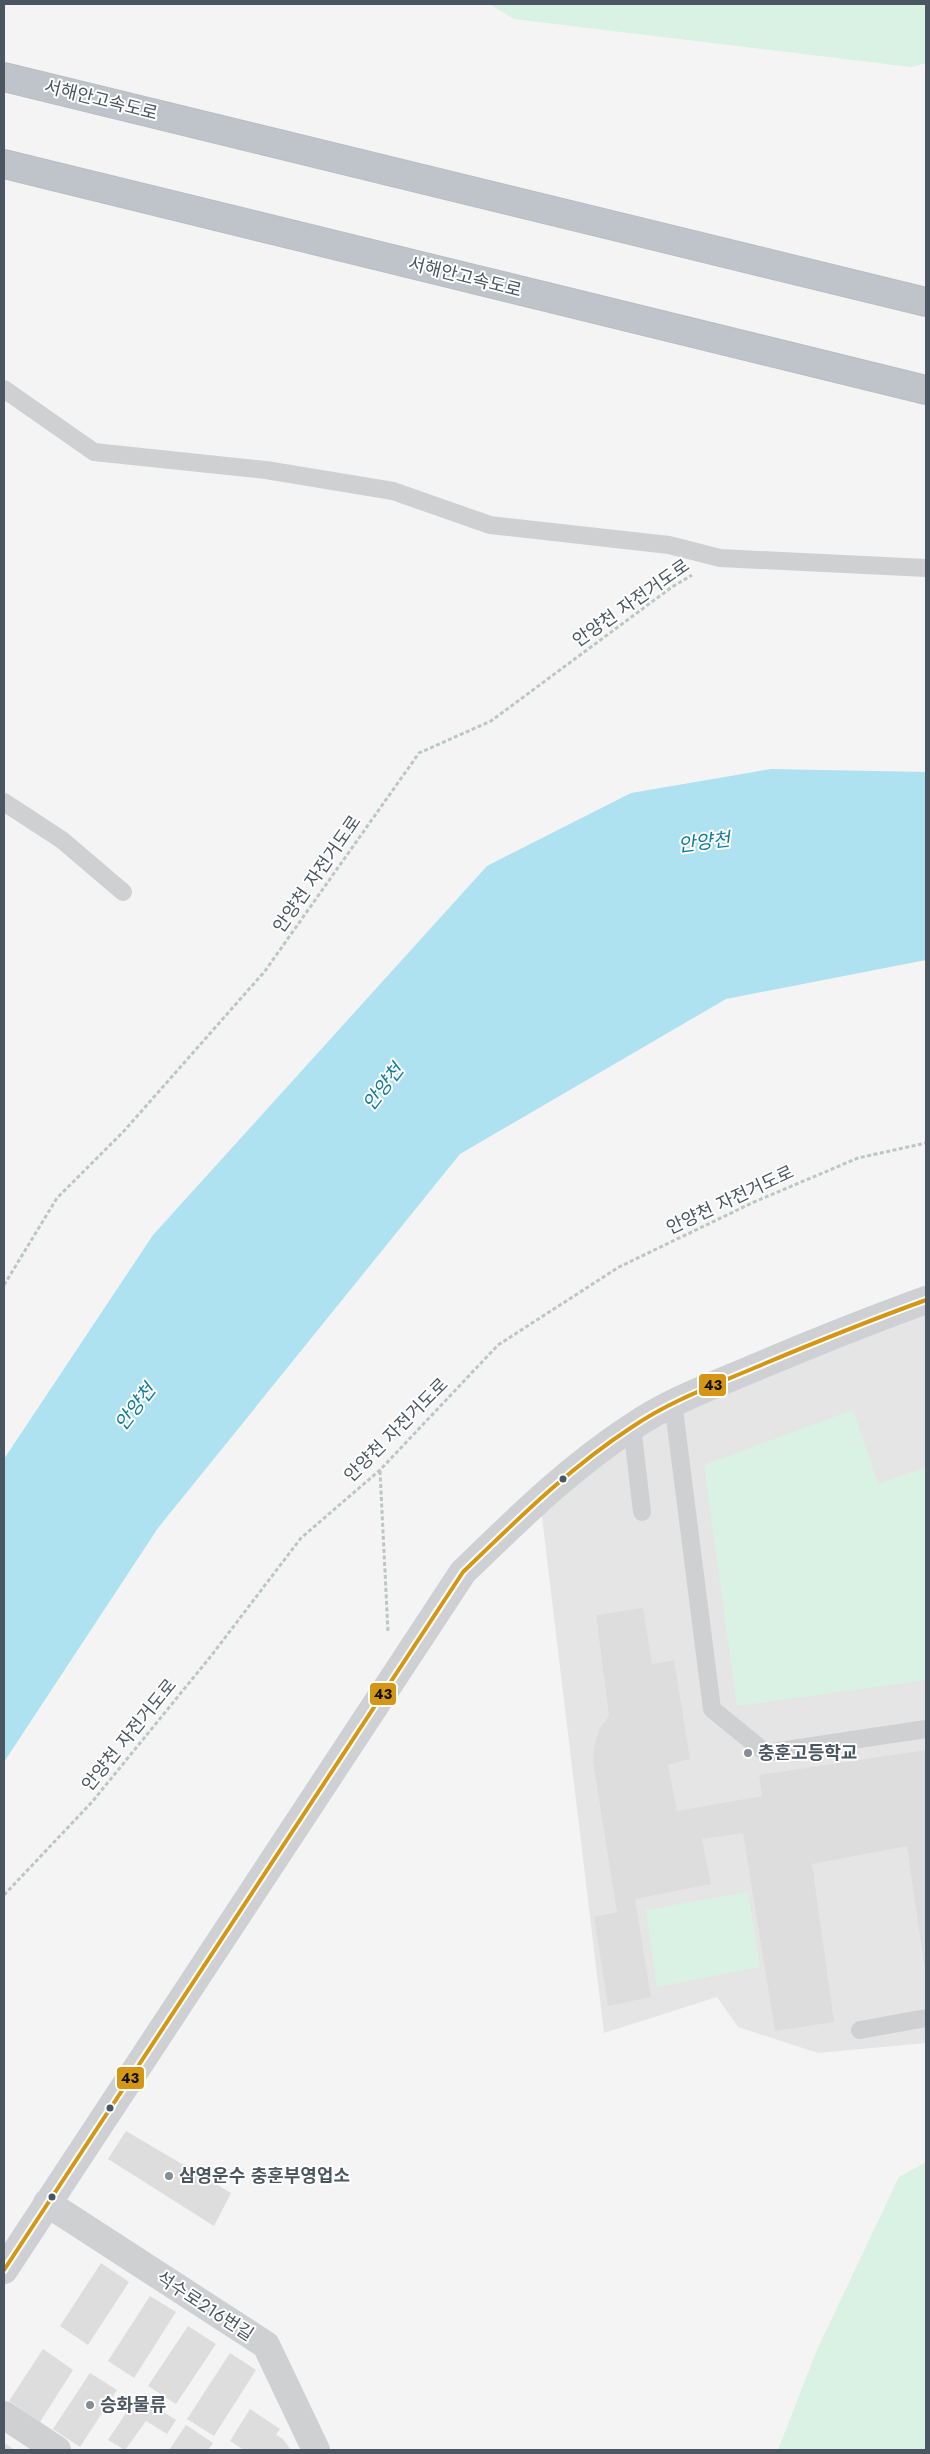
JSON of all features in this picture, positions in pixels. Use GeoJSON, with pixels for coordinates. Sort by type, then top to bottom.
{"type":"FeatureCollection","features":[{"type":"Feature","properties":{"kind":"highway","name":"서해안고속도로"},"geometry":{"type":"LineString","coordinates":[[4,77],[926,302]]}},
{"type":"Feature","properties":{"kind":"highway","name":"서해안고속도로"},"geometry":{"type":"LineString","coordinates":[[4,164],[926,390]]}},
{"type":"Feature","properties":{"kind":"street"},"geometry":{"type":"LineString","coordinates":[[4,2270],[46,2203],[463,1572],[536,1500],[579,1464],[632,1426],[674,1402],[853,1327],[926,1300]]}},
{"type":"Feature","properties":{"kind":"street","name":"석수로216번길"},"geometry":{"type":"LineString","coordinates":[[46,2203],[266,2346],[316,2450]]}},
{"type":"Feature","properties":{"kind":"street"},"geometry":{"type":"LineString","coordinates":[[4,2415],[57,2450]]}},
{"type":"Feature","properties":{"kind":"lane"},"geometry":{"type":"LineString","coordinates":[[4,389],[94,452],[266,470],[393,491],[490,525],[669,545],[720,558],[926,568]]}},
{"type":"Feature","properties":{"kind":"lane"},"geometry":{"type":"LineString","coordinates":[[4,802],[62,840],[123,892]]}},
{"type":"Feature","properties":{"kind":"lane"},"geometry":{"type":"LineString","coordinates":[[674,1402],[712,1708],[766,1753],[926,1729]]}},
{"type":"Feature","properties":{"kind":"lane"},"geometry":{"type":"LineString","coordinates":[[632,1426],[642,1512]]}},
{"type":"Feature","properties":{"kind":"lane"},"geometry":{"type":"LineString","coordinates":[[860,2030],[926,2018]]}},
{"type":"Feature","properties":{"kind":"path","name":"안양천 자전거도로"},"geometry":{"type":"LineString","coordinates":[[4,1285],[57,1198],[124,1130],[265,971],[419,753],[491,721],[672,587],[720,558]]}},
{"type":"Feature","properties":{"kind":"path","name":"안양천 자전거도로"},"geometry":{"type":"LineString","coordinates":[[4,1895],[92,1802],[211,1656],[301,1538],[380,1470],[498,1345],[619,1267],[754,1202],[858,1158],[926,1143]]}},
{"type":"Feature","properties":{"kind":"path"},"geometry":{"type":"LineString","coordinates":[[380,1470],[388,1633]]}},
{"type":"Feature","properties":{"kind":"shaded area","name":"충훈고등학교"},"geometry":{"type":"Polygon","coordinates":[[[926,1307],[926,2043],[818,2053],[738,2027],[717,1997],[604,2033],[541,1509],[584,1473],[678,1410],[926,1307]]]}},
{"type":"Feature","properties":{"kind":"green space"},"geometry":{"type":"Polygon","coordinates":[[[489,4],[926,4],[926,63],[911,67],[514,19],[489,4]]]}},
{"type":"Feature","properties":{"kind":"green space"},"geometry":{"type":"Polygon","coordinates":[[[853,1410],[878,1484],[926,1467],[926,1680],[737,1706],[704,1465],[853,1410]]]}},
{"type":"Feature","properties":{"kind":"green space"},"geometry":{"type":"Polygon","coordinates":[[[748,1892],[760,1967],[657,1987],[646,1910],[748,1892]]]}},
{"type":"Feature","properties":{"kind":"green space"},"geometry":{"type":"Polygon","coordinates":[[[926,2162],[926,2450],[778,2450],[816,2352],[899,2177],[926,2162]]]}},
{"type":"Feature","properties":{"kind":"water","name":"안양천"},"geometry":{"type":"Polygon","coordinates":[[[771,769],[926,772],[926,960],[726,999],[460,1154],[158,1528],[4,1762],[4,1459],[153,1235],[487,866],[631,793],[771,769]]]}},
{"type":"Feature","properties":{"kind":"building"},"geometry":{"type":"Polygon","coordinates":[[[643,1608],[652,1664],[674,1660],[690,1759],[668,1765],[677,1811],[762,1796],[759,1775],[926,1750],[926,1978],[907,1846],[812,1864],[834,2022],[775,2031],[743,1833],[702,1839],[711,1884],[635,1899],[651,1997],[608,2006],[594,1917],[617,1912],[593,1762],[594,1747],[599,1730],[609,1716],[596,1615],[643,1608]]]}},
{"type":"Feature","properties":{"kind":"building","name":"삼영운수 충훈부영업소"},"geometry":{"type":"Polygon","coordinates":[[[126,2131],[231,2193],[214,2226],[108,2159],[126,2131]]]}},
{"type":"Feature","properties":{"kind":"building"},"geometry":{"type":"Polygon","coordinates":[[[101,2263],[129,2282],[88,2345],[60,2326],[101,2263]]]}},
{"type":"Feature","properties":{"kind":"building"},"geometry":{"type":"Polygon","coordinates":[[[150,2296],[176,2312],[134,2378],[108,2361],[150,2296]]]}},
{"type":"Feature","properties":{"kind":"building"},"geometry":{"type":"Polygon","coordinates":[[[188,2326],[216,2344],[176,2404],[148,2386],[188,2326]]]}},
{"type":"Feature","properties":{"kind":"building"},"geometry":{"type":"Polygon","coordinates":[[[43,2349],[73,2370],[40,2422],[9,2401],[43,2349]]]}},
{"type":"Feature","properties":{"kind":"building"},"geometry":{"type":"Polygon","coordinates":[[[230,2353],[256,2370],[214,2436],[187,2419],[230,2353]]]}},
{"type":"Feature","properties":{"kind":"building"},"geometry":{"type":"Polygon","coordinates":[[[90,2373],[117,2390],[80,2447],[53,2429],[90,2373]]]}},
{"type":"Feature","properties":{"kind":"building"},"geometry":{"type":"Polygon","coordinates":[[[138,2395],[176,2420],[167,2434],[146,2421],[125,2450],[108,2440],[138,2395]]]}},
{"type":"Feature","properties":{"kind":"building"},"geometry":{"type":"Polygon","coordinates":[[[250,2409],[280,2429],[276,2435],[283,2439],[291,2450],[244,2450],[230,2441],[250,2409]]]}},
{"type":"Feature","properties":{"kind":"building"},"geometry":{"type":"Polygon","coordinates":[[[186,2425],[213,2443],[208,2450],[169,2450],[186,2425]]]}},
{"type":"Feature","properties":{"kind":"building"},"geometry":{"type":"Polygon","coordinates":[[[4,2443],[15,2450],[4,2450],[4,2443]]]}},
{"type":"Feature","properties":{"kind":"transit line","name":"43"},"geometry":{"type":"LineString","coordinates":[[4,2270],[463,1572],[565,1477],[609,1443],[661,1409],[840,1333],[926,1300]]}},
{"type":"Feature","properties":{"kind":"place","name":"충훈고등학교"},"geometry":{"type":"Point","coordinates":[748,1753]}},
{"type":"Feature","properties":{"kind":"place","name":"삼영운수 충훈부영업소"},"geometry":{"type":"Point","coordinates":[169,2176]}},
{"type":"Feature","properties":{"kind":"place","name":"승화물류"},"geometry":{"type":"Point","coordinates":[90,2405]}}]}
